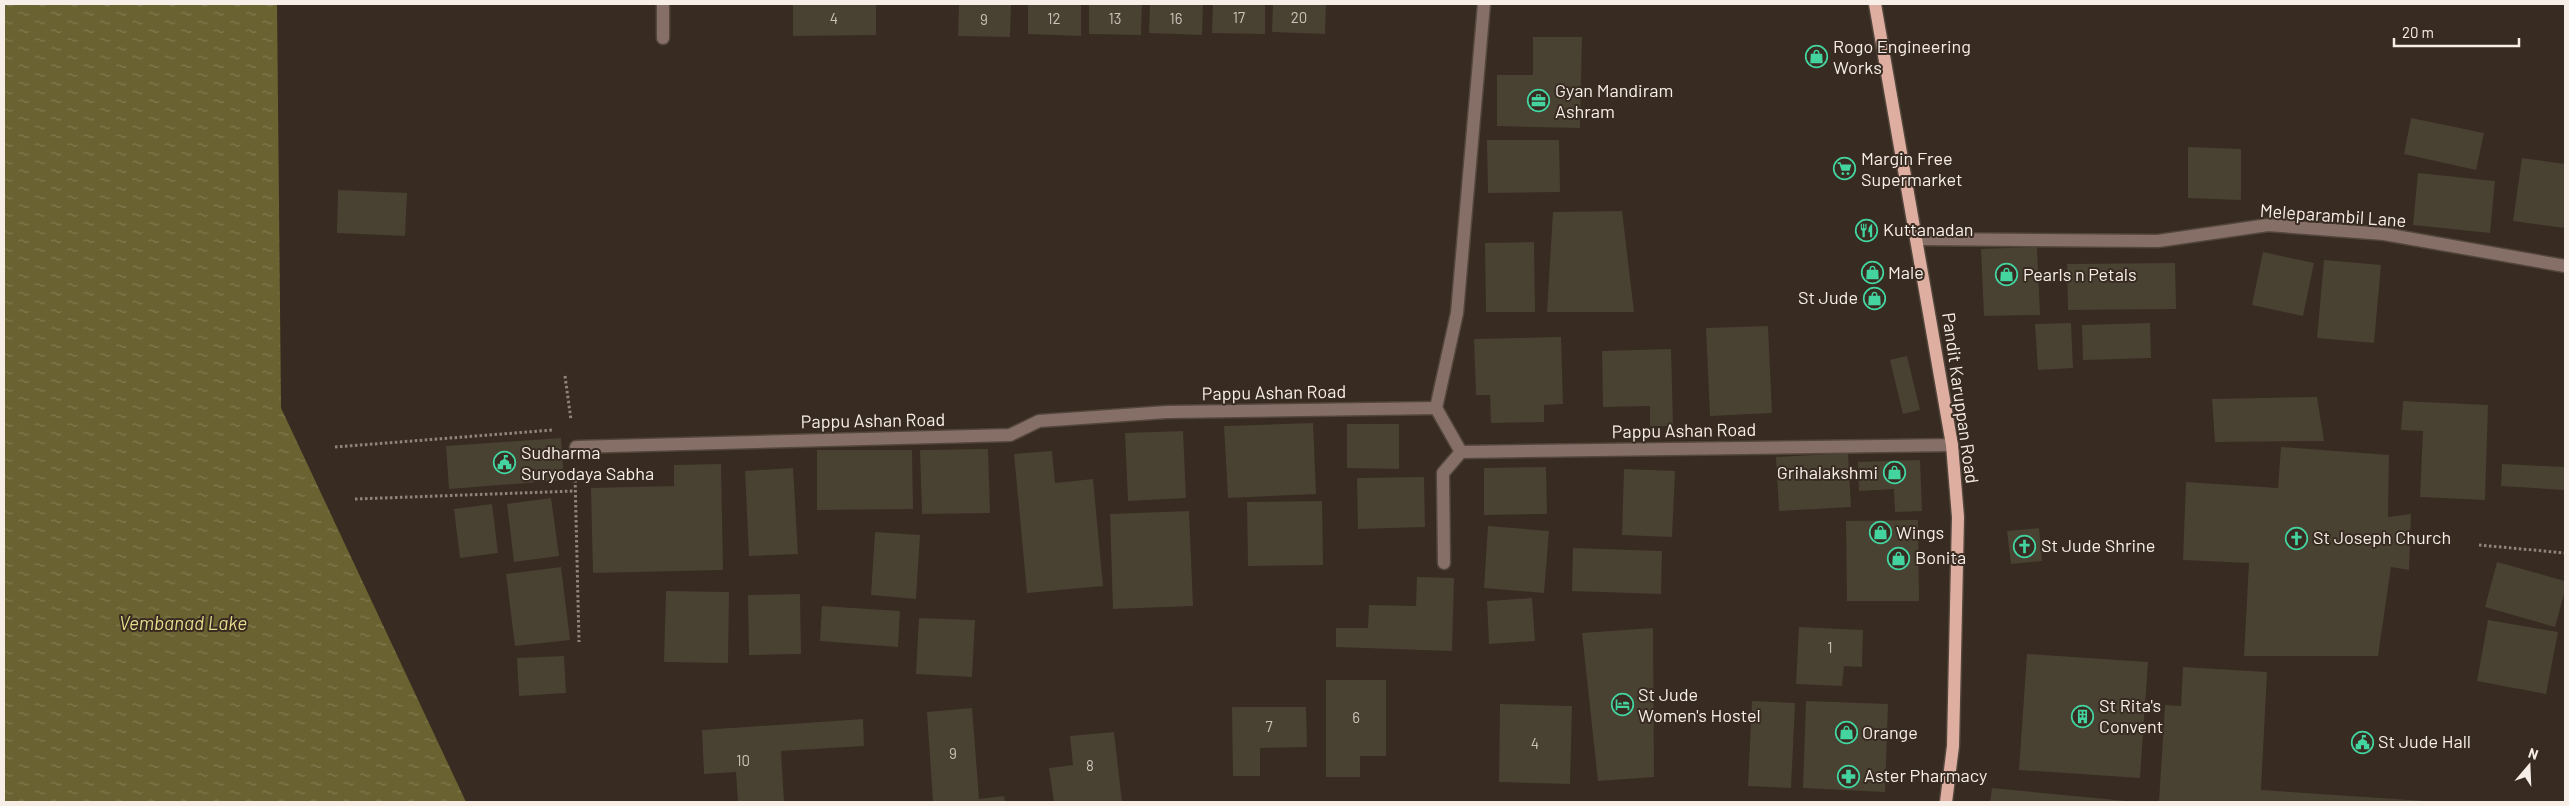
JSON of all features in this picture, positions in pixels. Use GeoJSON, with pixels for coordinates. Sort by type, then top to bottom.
{"type":"FeatureCollection","features":[{"type":"Feature","properties":{"kind":"main road","name":"Pandit Karuppan Road"},"geometry":{"type":"LineString","coordinates":[[1875,4],[1952,445],[1958,517],[1952,746],[1946,802]]}},
{"type":"Feature","properties":{"kind":"street"},"geometry":{"type":"LineString","coordinates":[[663,4],[663,38]]}},
{"type":"Feature","properties":{"kind":"street"},"geometry":{"type":"LineString","coordinates":[[1444,563],[1442,473],[1461,452],[1436,408],[1457,313],[1484,4]]}},
{"type":"Feature","properties":{"kind":"street","name":"Meleparambil Lane"},"geometry":{"type":"LineString","coordinates":[[1917,239],[2158,241],[2268,225],[2384,234],[2565,266]]}},
{"type":"Feature","properties":{"kind":"street","name":"Pappu Ashan Road"},"geometry":{"type":"LineString","coordinates":[[576,446],[1010,435],[1039,421],[1157,413],[1436,408]]}},
{"type":"Feature","properties":{"kind":"street","name":"Pappu Ashan Road"},"geometry":{"type":"LineString","coordinates":[[1461,452],[1952,445]]}},
{"type":"Feature","properties":{"kind":"path"},"geometry":{"type":"LineString","coordinates":[[565,376],[576,446],[575,491],[579,642]]}},
{"type":"Feature","properties":{"kind":"path"},"geometry":{"type":"LineString","coordinates":[[334,446],[572,428]]}},
{"type":"Feature","properties":{"kind":"path"},"geometry":{"type":"LineString","coordinates":[[355,499],[575,491]]}},
{"type":"Feature","properties":{"kind":"path"},"geometry":{"type":"LineString","coordinates":[[2478,545],[2565,553]]}},
{"type":"Feature","properties":{"kind":"water","name":"Vembanad Lake"},"geometry":{"type":"Polygon","coordinates":[[[4,4],[277,4],[281,408],[466,802],[4,802],[4,4]]]}},
{"type":"Feature","properties":{"kind":"building"},"geometry":{"type":"Polygon","coordinates":[[[793,4],[876,4],[876,35],[793,36],[793,4]]]}},
{"type":"Feature","properties":{"kind":"building"},"geometry":{"type":"Polygon","coordinates":[[[959,4],[1011,4],[1010,37],[958,36],[959,4]]]}},
{"type":"Feature","properties":{"kind":"building"},"geometry":{"type":"Polygon","coordinates":[[[1028,4],[1081,4],[1081,36],[1028,34],[1028,4]]]}},
{"type":"Feature","properties":{"kind":"building"},"geometry":{"type":"Polygon","coordinates":[[[1089,4],[1142,4],[1141,35],[1089,34],[1089,4]]]}},
{"type":"Feature","properties":{"kind":"building"},"geometry":{"type":"Polygon","coordinates":[[[1150,4],[1203,4],[1202,35],[1149,33],[1150,4]]]}},
{"type":"Feature","properties":{"kind":"building"},"geometry":{"type":"Polygon","coordinates":[[[1213,4],[1265,4],[1265,34],[1212,33],[1213,4]]]}},
{"type":"Feature","properties":{"kind":"building"},"geometry":{"type":"Polygon","coordinates":[[[1273,4],[1326,4],[1325,34],[1272,32],[1273,4]]]}},
{"type":"Feature","properties":{"kind":"building","name":"Gyan Mandiram Ashram"},"geometry":{"type":"Polygon","coordinates":[[[1533,37],[1582,37],[1580,128],[1497,126],[1497,75],[1533,75],[1533,37]]]}},
{"type":"Feature","properties":{"kind":"building"},"geometry":{"type":"Polygon","coordinates":[[[2411,118],[2484,133],[2476,170],[2404,154],[2411,118]]]}},
{"type":"Feature","properties":{"kind":"building"},"geometry":{"type":"Polygon","coordinates":[[[1487,140],[1559,140],[1560,192],[1488,193],[1487,140]]]}},
{"type":"Feature","properties":{"kind":"building"},"geometry":{"type":"Polygon","coordinates":[[[2188,147],[2241,149],[2241,200],[2188,198],[2188,147]]]}},
{"type":"Feature","properties":{"kind":"building"},"geometry":{"type":"Polygon","coordinates":[[[2522,158],[2565,164],[2565,228],[2513,221],[2522,158]]]}},
{"type":"Feature","properties":{"kind":"building"},"geometry":{"type":"Polygon","coordinates":[[[2418,173],[2495,181],[2490,233],[2413,225],[2418,173]]]}},
{"type":"Feature","properties":{"kind":"building"},"geometry":{"type":"Polygon","coordinates":[[[338,190],[407,193],[405,236],[337,233],[338,190]]]}},
{"type":"Feature","properties":{"kind":"building"},"geometry":{"type":"Polygon","coordinates":[[[1622,211],[1634,312],[1547,312],[1553,212],[1622,211]]]}},
{"type":"Feature","properties":{"kind":"building"},"geometry":{"type":"Polygon","coordinates":[[[1534,242],[1535,312],[1486,312],[1485,243],[1534,242]]]}},
{"type":"Feature","properties":{"kind":"building"},"geometry":{"type":"Polygon","coordinates":[[[2037,247],[2040,315],[1984,316],[1981,249],[2037,247]]]}},
{"type":"Feature","properties":{"kind":"building"},"geometry":{"type":"Polygon","coordinates":[[[2263,252],[2314,263],[2303,316],[2252,305],[2263,252]]]}},
{"type":"Feature","properties":{"kind":"building"},"geometry":{"type":"Polygon","coordinates":[[[2324,260],[2381,265],[2374,343],[2317,338],[2324,260]]]}},
{"type":"Feature","properties":{"kind":"building"},"geometry":{"type":"Polygon","coordinates":[[[2175,263],[2176,309],[2068,310],[2067,264],[2175,263]]]}},
{"type":"Feature","properties":{"kind":"building"},"geometry":{"type":"Polygon","coordinates":[[[2071,323],[2073,368],[2038,370],[2035,324],[2071,323]]]}},
{"type":"Feature","properties":{"kind":"building"},"geometry":{"type":"Polygon","coordinates":[[[2150,323],[2151,358],[2083,360],[2082,325],[2150,323]]]}},
{"type":"Feature","properties":{"kind":"building"},"geometry":{"type":"Polygon","coordinates":[[[1768,326],[1772,413],[1710,416],[1706,328],[1768,326]]]}},
{"type":"Feature","properties":{"kind":"building"},"geometry":{"type":"Polygon","coordinates":[[[1561,337],[1563,404],[1544,405],[1544,422],[1491,423],[1490,395],[1476,395],[1474,339],[1561,337]]]}},
{"type":"Feature","properties":{"kind":"building"},"geometry":{"type":"Polygon","coordinates":[[[1671,349],[1673,426],[1650,426],[1650,406],[1603,407],[1602,351],[1671,349]]]}},
{"type":"Feature","properties":{"kind":"building"},"geometry":{"type":"Polygon","coordinates":[[[1907,356],[1920,410],[1903,414],[1890,360],[1907,356]]]}},
{"type":"Feature","properties":{"kind":"building"},"geometry":{"type":"Polygon","coordinates":[[[2317,397],[2324,441],[2215,442],[2212,399],[2317,397]]]}},
{"type":"Feature","properties":{"kind":"building"},"geometry":{"type":"Polygon","coordinates":[[[2403,401],[2488,405],[2485,500],[2420,497],[2423,431],[2401,430],[2403,401]]]}},
{"type":"Feature","properties":{"kind":"building"},"geometry":{"type":"Polygon","coordinates":[[[1313,423],[1316,494],[1228,498],[1224,426],[1313,423]]]}},
{"type":"Feature","properties":{"kind":"building"},"geometry":{"type":"Polygon","coordinates":[[[1347,424],[1399,424],[1399,469],[1347,468],[1347,424]]]}},
{"type":"Feature","properties":{"kind":"building"},"geometry":{"type":"Polygon","coordinates":[[[1183,431],[1186,498],[1128,501],[1125,433],[1183,431]]]}},
{"type":"Feature","properties":{"kind":"building","name":"Sudharma Suryodaya Sabha"},"geometry":{"type":"Polygon","coordinates":[[[561,438],[564,480],[449,489],[446,446],[561,438]]]}},
{"type":"Feature","properties":{"kind":"building","name":"St Joseph Church"},"geometry":{"type":"Polygon","coordinates":[[[2281,447],[2389,455],[2388,517],[2411,514],[2409,570],[2391,567],[2378,656],[2244,656],[2249,563],[2183,560],[2186,482],[2278,488],[2281,447]]]}},
{"type":"Feature","properties":{"kind":"building"},"geometry":{"type":"Polygon","coordinates":[[[988,449],[990,513],[922,514],[920,450],[988,449]]]}},
{"type":"Feature","properties":{"kind":"building"},"geometry":{"type":"Polygon","coordinates":[[[817,450],[912,450],[913,509],[817,510],[817,450]]]}},
{"type":"Feature","properties":{"kind":"building"},"geometry":{"type":"Polygon","coordinates":[[[1052,451],[1055,483],[1093,479],[1103,586],[1027,593],[1014,454],[1052,451]]]}},
{"type":"Feature","properties":{"kind":"building"},"geometry":{"type":"Polygon","coordinates":[[[1848,453],[1851,507],[1779,511],[1776,457],[1848,453]]]}},
{"type":"Feature","properties":{"kind":"building"},"geometry":{"type":"Polygon","coordinates":[[[1920,460],[1922,511],[1895,512],[1894,489],[1859,491],[1858,462],[1920,460]]]}},
{"type":"Feature","properties":{"kind":"building"},"geometry":{"type":"Polygon","coordinates":[[[721,464],[723,570],[593,573],[591,488],[674,486],[674,465],[721,464]]]}},
{"type":"Feature","properties":{"kind":"building"},"geometry":{"type":"Polygon","coordinates":[[[2502,464],[2565,467],[2565,490],[2501,486],[2502,464]]]}},
{"type":"Feature","properties":{"kind":"building"},"geometry":{"type":"Polygon","coordinates":[[[1546,467],[1547,514],[1484,515],[1484,468],[1546,467]]]}},
{"type":"Feature","properties":{"kind":"building"},"geometry":{"type":"Polygon","coordinates":[[[793,468],[798,554],[749,556],[745,471],[793,468]]]}},
{"type":"Feature","properties":{"kind":"building"},"geometry":{"type":"Polygon","coordinates":[[[1624,469],[1675,471],[1672,537],[1622,535],[1624,469]]]}},
{"type":"Feature","properties":{"kind":"building"},"geometry":{"type":"Polygon","coordinates":[[[1424,477],[1425,527],[1358,529],[1357,478],[1424,477]]]}},
{"type":"Feature","properties":{"kind":"building"},"geometry":{"type":"Polygon","coordinates":[[[551,498],[559,556],[514,562],[507,504],[551,498]]]}},
{"type":"Feature","properties":{"kind":"building"},"geometry":{"type":"Polygon","coordinates":[[[1322,501],[1323,565],[1248,566],[1247,502],[1322,501]]]}},
{"type":"Feature","properties":{"kind":"building"},"geometry":{"type":"Polygon","coordinates":[[[492,504],[498,553],[460,558],[454,509],[492,504]]]}},
{"type":"Feature","properties":{"kind":"building"},"geometry":{"type":"Polygon","coordinates":[[[1189,511],[1193,606],[1113,609],[1110,514],[1189,511]]]}},
{"type":"Feature","properties":{"kind":"building"},"geometry":{"type":"Polygon","coordinates":[[[1918,520],[1919,601],[1847,601],[1846,521],[1918,520]]]}},
{"type":"Feature","properties":{"kind":"building"},"geometry":{"type":"Polygon","coordinates":[[[1488,526],[1549,531],[1544,593],[1484,588],[1488,526]]]}},
{"type":"Feature","properties":{"kind":"building","name":"St Jude Shrine"},"geometry":{"type":"Polygon","coordinates":[[[2039,528],[2042,561],[2011,564],[2007,531],[2039,528]]]}},
{"type":"Feature","properties":{"kind":"building"},"geometry":{"type":"Polygon","coordinates":[[[875,532],[920,535],[916,599],[871,595],[875,532]]]}},
{"type":"Feature","properties":{"kind":"building"},"geometry":{"type":"Polygon","coordinates":[[[1573,548],[1662,551],[1661,594],[1572,591],[1573,548]]]}},
{"type":"Feature","properties":{"kind":"building"},"geometry":{"type":"Polygon","coordinates":[[[2497,562],[2565,581],[2565,590],[2555,627],[2485,607],[2497,562]]]}},
{"type":"Feature","properties":{"kind":"building"},"geometry":{"type":"Polygon","coordinates":[[[561,567],[570,640],[515,646],[506,574],[561,567]]]}},
{"type":"Feature","properties":{"kind":"building"},"geometry":{"type":"Polygon","coordinates":[[[1417,577],[1454,578],[1452,651],[1336,647],[1336,628],[1368,628],[1369,605],[1416,606],[1417,577]]]}},
{"type":"Feature","properties":{"kind":"building"},"geometry":{"type":"Polygon","coordinates":[[[666,591],[729,592],[728,663],[664,662],[666,591]]]}},
{"type":"Feature","properties":{"kind":"building"},"geometry":{"type":"Polygon","coordinates":[[[800,594],[801,654],[749,655],[748,595],[800,594]]]}},
{"type":"Feature","properties":{"kind":"building"},"geometry":{"type":"Polygon","coordinates":[[[1532,598],[1535,641],[1489,644],[1487,601],[1532,598]]]}},
{"type":"Feature","properties":{"kind":"building"},"geometry":{"type":"Polygon","coordinates":[[[822,606],[900,611],[898,647],[820,641],[822,606]]]}},
{"type":"Feature","properties":{"kind":"building"},"geometry":{"type":"Polygon","coordinates":[[[919,618],[975,620],[972,677],[916,674],[919,618]]]}},
{"type":"Feature","properties":{"kind":"building"},"geometry":{"type":"Polygon","coordinates":[[[2488,620],[2558,632],[2546,694],[2477,681],[2488,620]]]}},
{"type":"Feature","properties":{"kind":"building"},"geometry":{"type":"Polygon","coordinates":[[[1799,627],[1863,630],[1862,667],[1844,666],[1842,686],[1796,684],[1799,627]]]}},
{"type":"Feature","properties":{"kind":"building","name":"St Jude Women's Hostel"},"geometry":{"type":"Polygon","coordinates":[[[1653,628],[1654,777],[1598,781],[1582,633],[1653,628]]]}},
{"type":"Feature","properties":{"kind":"building","name":"St Rita's Convent"},"geometry":{"type":"Polygon","coordinates":[[[2027,654],[2148,662],[2140,778],[2019,770],[2027,654]]]}},
{"type":"Feature","properties":{"kind":"building"},"geometry":{"type":"Polygon","coordinates":[[[564,656],[566,693],[519,696],[517,658],[564,656]]]}},
{"type":"Feature","properties":{"kind":"building"},"geometry":{"type":"Polygon","coordinates":[[[2183,667],[2267,672],[2261,790],[2440,802],[2159,802],[2165,705],[2181,706],[2183,667]]]}},
{"type":"Feature","properties":{"kind":"building"},"geometry":{"type":"Polygon","coordinates":[[[1326,680],[1386,680],[1386,756],[1360,756],[1360,777],[1326,777],[1326,680]]]}},
{"type":"Feature","properties":{"kind":"building"},"geometry":{"type":"Polygon","coordinates":[[[1752,701],[1795,703],[1791,788],[1748,786],[1752,701]]]}},
{"type":"Feature","properties":{"kind":"building"},"geometry":{"type":"Polygon","coordinates":[[[1806,701],[1888,704],[1885,792],[1803,788],[1806,701]]]}},
{"type":"Feature","properties":{"kind":"building"},"geometry":{"type":"Polygon","coordinates":[[[1500,704],[1572,706],[1570,784],[1499,782],[1500,704]]]}},
{"type":"Feature","properties":{"kind":"building"},"geometry":{"type":"Polygon","coordinates":[[[1232,707],[1306,707],[1307,747],[1260,748],[1260,776],[1233,776],[1232,707]]]}},
{"type":"Feature","properties":{"kind":"building"},"geometry":{"type":"Polygon","coordinates":[[[972,708],[979,799],[1004,796],[1005,802],[933,802],[927,712],[972,708]]]}},
{"type":"Feature","properties":{"kind":"building"},"geometry":{"type":"Polygon","coordinates":[[[863,719],[864,746],[781,751],[784,802],[738,802],[736,772],[704,774],[702,730],[863,719]]]}},
{"type":"Feature","properties":{"kind":"building"},"geometry":{"type":"Polygon","coordinates":[[[1114,732],[1122,802],[1054,802],[1049,768],[1073,765],[1070,736],[1114,732]]]}},
{"type":"Feature","properties":{"kind":"building"},"geometry":{"type":"Polygon","coordinates":[[[1992,788],[2126,801],[2126,802],[1990,802],[1992,788]]]}},
{"type":"Feature","properties":{"kind":"place","name":"Rogo Engineering Works"},"geometry":{"type":"Point","coordinates":[1817,57]}},
{"type":"Feature","properties":{"kind":"place","name":"Gyan Mandiram Ashram"},"geometry":{"type":"Point","coordinates":[1539,101]}},
{"type":"Feature","properties":{"kind":"place","name":"Margin Free Supermarket"},"geometry":{"type":"Point","coordinates":[1845,169]}},
{"type":"Feature","properties":{"kind":"place","name":"Kuttanadan"},"geometry":{"type":"Point","coordinates":[1867,230]}},
{"type":"Feature","properties":{"kind":"place","name":"Male"},"geometry":{"type":"Point","coordinates":[1872,273]}},
{"type":"Feature","properties":{"kind":"place","name":"Pearls n Petals"},"geometry":{"type":"Point","coordinates":[2007,275]}},
{"type":"Feature","properties":{"kind":"place","name":"St Jude"},"geometry":{"type":"Point","coordinates":[1874,298]}},
{"type":"Feature","properties":{"kind":"place","name":"Sudharma Suryodaya Sabha"},"geometry":{"type":"Point","coordinates":[505,463]}},
{"type":"Feature","properties":{"kind":"place","name":"Grihalakshmi"},"geometry":{"type":"Point","coordinates":[1894,473]}},
{"type":"Feature","properties":{"kind":"place","name":"Wings"},"geometry":{"type":"Point","coordinates":[1880,533]}},
{"type":"Feature","properties":{"kind":"place","name":"St Joseph Church"},"geometry":{"type":"Point","coordinates":[2297,538]}},
{"type":"Feature","properties":{"kind":"place","name":"St Jude Shrine"},"geometry":{"type":"Point","coordinates":[2025,546]}},
{"type":"Feature","properties":{"kind":"place","name":"Bonita"},"geometry":{"type":"Point","coordinates":[1899,558]}},
{"type":"Feature","properties":{"kind":"place","name":"St Jude Women's Hostel"},"geometry":{"type":"Point","coordinates":[1622,705]}},
{"type":"Feature","properties":{"kind":"place","name":"St Rita's Convent"},"geometry":{"type":"Point","coordinates":[2083,716]}},
{"type":"Feature","properties":{"kind":"place","name":"Orange"},"geometry":{"type":"Point","coordinates":[1846,733]}},
{"type":"Feature","properties":{"kind":"place","name":"St Jude Hall"},"geometry":{"type":"Point","coordinates":[2362,742]}},
{"type":"Feature","properties":{"kind":"place","name":"Aster Pharmacy"},"geometry":{"type":"Point","coordinates":[1848,776]}}]}
